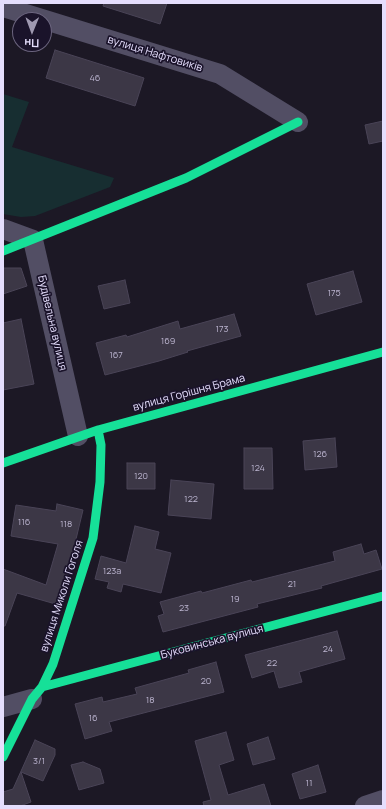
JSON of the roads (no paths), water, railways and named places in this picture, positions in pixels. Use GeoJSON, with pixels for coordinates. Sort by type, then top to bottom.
{"type":"FeatureCollection","features":[{"type":"Feature","properties":{"kind":"street","name":"вулиця Нафтовиків"},"geometry":{"type":"LineString","coordinates":[[3,7],[220,74],[298,122]]}},
{"type":"Feature","properties":{"kind":"street"},"geometry":{"type":"LineString","coordinates":[[3,251],[186,178],[298,122]]}},
{"type":"Feature","properties":{"kind":"street"},"geometry":{"type":"LineString","coordinates":[[3,230],[33,240]]}},
{"type":"Feature","properties":{"kind":"street","name":"Будівельна вулиця"},"geometry":{"type":"LineString","coordinates":[[33,240],[78,436]]}},
{"type":"Feature","properties":{"kind":"street","name":"вулиця Горішня Брама"},"geometry":{"type":"LineString","coordinates":[[3,463],[98,430],[383,352]]}},
{"type":"Feature","properties":{"kind":"street","name":"вулиця Миколи Гоголя"},"geometry":{"type":"LineString","coordinates":[[3,757],[53,664],[93,538],[100,482],[100,445],[98,430]]}},
{"type":"Feature","properties":{"kind":"street","name":"Буковинська вулиця"},"geometry":{"type":"LineString","coordinates":[[3,707],[37,693],[383,596]]}},
{"type":"Feature","properties":{"kind":"street"},"geometry":{"type":"LineString","coordinates":[[365,806],[383,800]]}}]}
